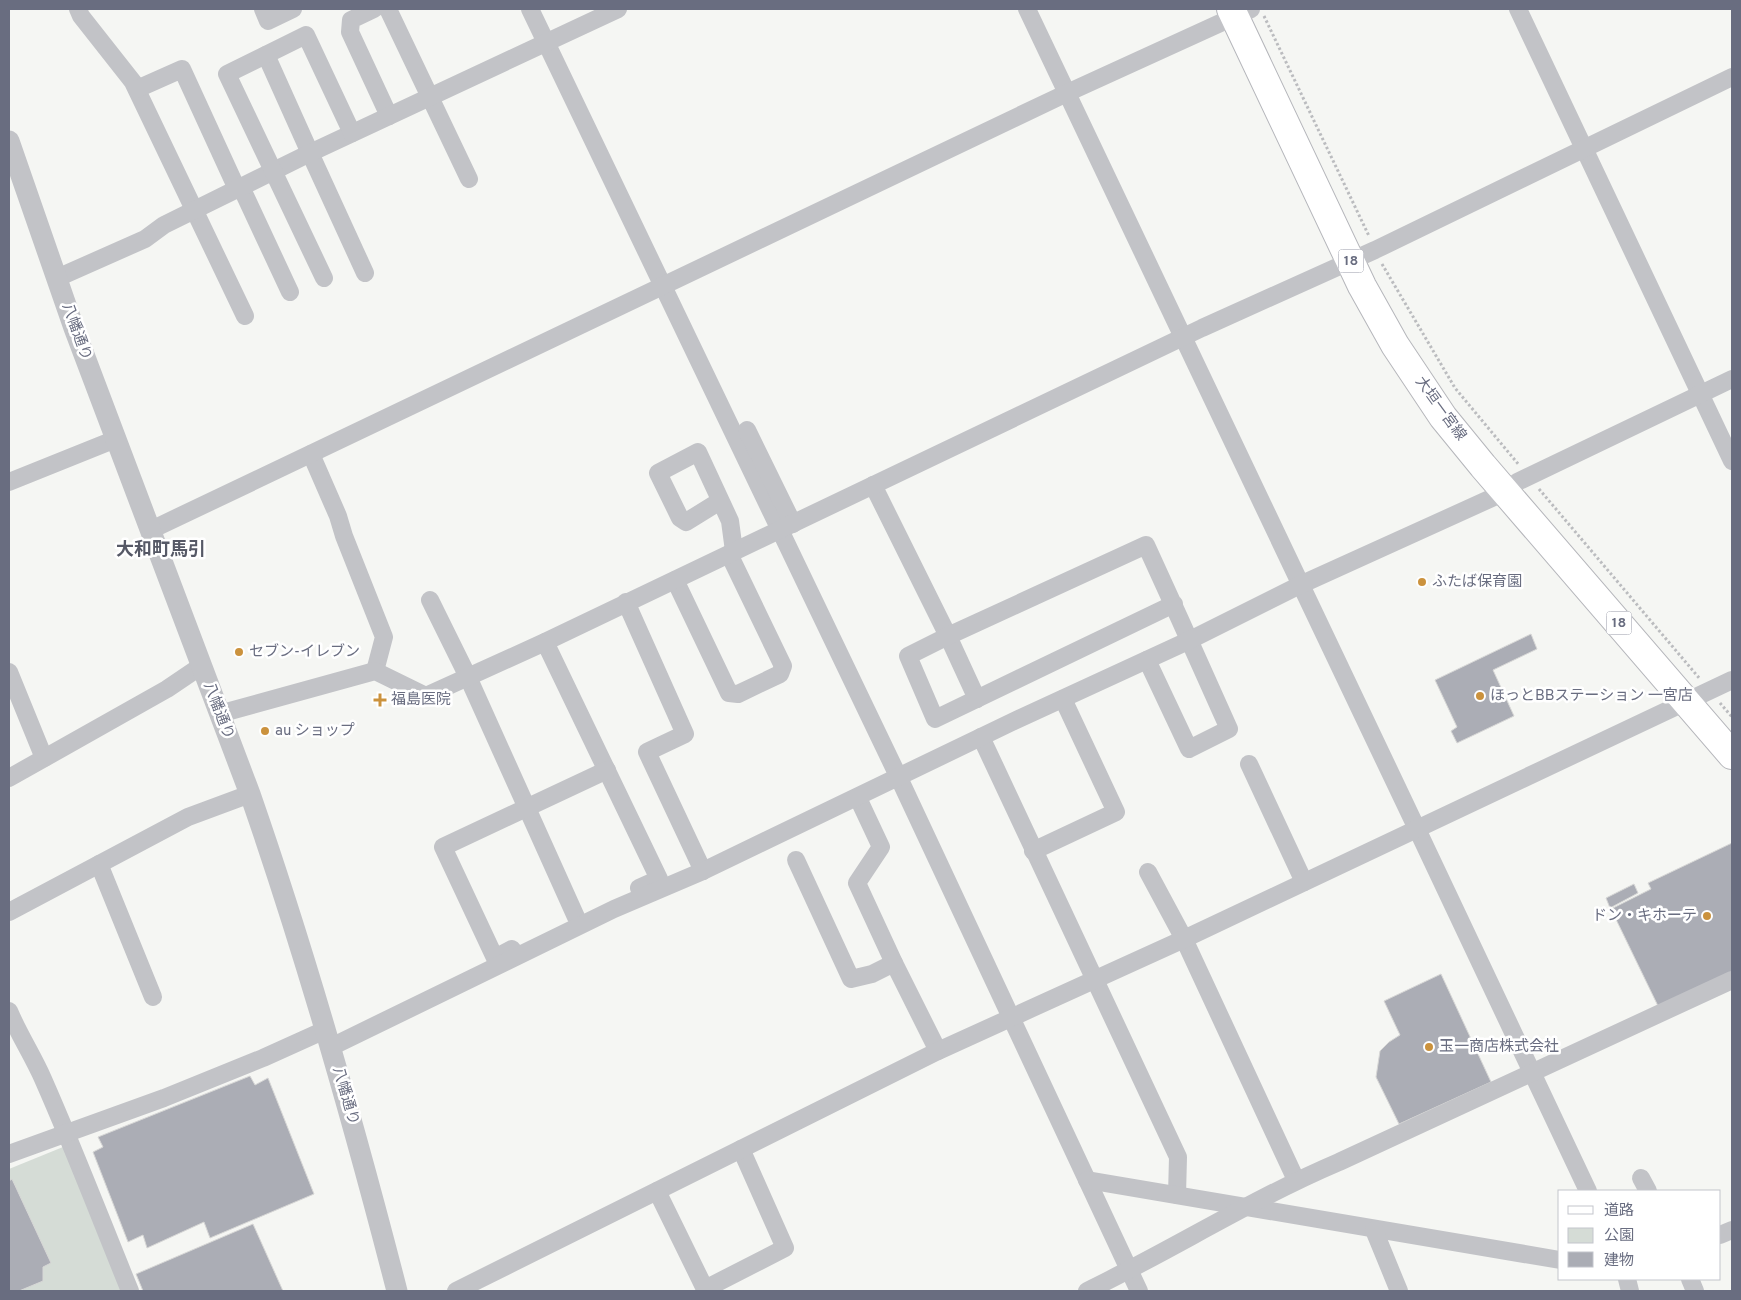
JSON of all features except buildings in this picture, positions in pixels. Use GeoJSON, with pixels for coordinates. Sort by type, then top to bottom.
{"type":"FeatureCollection","features":[{"type":"Feature","properties":{"kind":"main road","name":"大垣一宮線"},"geometry":{"type":"LineString","coordinates":[[1243,10],[1364,255],[1407,334],[1460,413],[1517,484],[1732,734]]}},
{"type":"Feature","properties":{"kind":"main road","name":"大垣一宮線"},"geometry":{"type":"LineString","coordinates":[[1698,696],[1732,755]]}},
{"type":"Feature","properties":{"kind":"street"},"geometry":{"type":"LineString","coordinates":[[78,9],[81,16],[137,89],[196,209],[245,316]]}},
{"type":"Feature","properties":{"kind":"street"},"geometry":{"type":"LineString","coordinates":[[263,9],[268,21],[293,9]]}},
{"type":"Feature","properties":{"kind":"street"},"geometry":{"type":"LineString","coordinates":[[374,9],[351,20],[350,32],[389,116]]}},
{"type":"Feature","properties":{"kind":"street"},"geometry":{"type":"LineString","coordinates":[[388,9],[469,179]]}},
{"type":"Feature","properties":{"kind":"street"},"geometry":{"type":"LineString","coordinates":[[530,9],[662,286],[786,527]]}},
{"type":"Feature","properties":{"kind":"street"},"geometry":{"type":"LineString","coordinates":[[56,278],[145,239],[164,225],[310,153],[618,9]]}},
{"type":"Feature","properties":{"kind":"street"},"geometry":{"type":"LineString","coordinates":[[1027,9],[1588,1190]]}},
{"type":"Feature","properties":{"kind":"street"},"geometry":{"type":"LineString","coordinates":[[1518,9],[1732,461]]}},
{"type":"Feature","properties":{"kind":"street"},"geometry":{"type":"LineString","coordinates":[[151,530],[1243,10]]}},
{"type":"Feature","properties":{"kind":"street"},"geometry":{"type":"LineString","coordinates":[[324,278],[227,74],[306,35],[352,133]]}},
{"type":"Feature","properties":{"kind":"street"},"geometry":{"type":"LineString","coordinates":[[266,55],[365,273]]}},
{"type":"Feature","properties":{"kind":"street"},"geometry":{"type":"LineString","coordinates":[[137,89],[182,69],[290,292]]}},
{"type":"Feature","properties":{"kind":"street"},"geometry":{"type":"LineString","coordinates":[[219,714],[375,671],[426,696],[545,642],[1183,337],[1364,255],[1732,77]]}},
{"type":"Feature","properties":{"kind":"street","name":"八幡通り"},"geometry":{"type":"LineString","coordinates":[[10,146],[56,278],[250,794],[278,876],[366,1168],[397,1291]]}},
{"type":"Feature","properties":{"kind":"street"},"geometry":{"type":"LineString","coordinates":[[9,1154],[164,1098],[263,1058],[328,1038],[703,871],[1063,698],[1190,640],[1300,585],[1517,484],[1732,379]]}},
{"type":"Feature","properties":{"kind":"street"},"geometry":{"type":"LineString","coordinates":[[747,430],[786,527],[899,778],[1139,1291]]}},
{"type":"Feature","properties":{"kind":"street"},"geometry":{"type":"LineString","coordinates":[[9,482],[116,439]]}},
{"type":"Feature","properties":{"kind":"street"},"geometry":{"type":"LineString","coordinates":[[311,454],[338,516],[384,637],[375,671]]}},
{"type":"Feature","properties":{"kind":"street"},"geometry":{"type":"LineString","coordinates":[[873,485],[977,699]]}},
{"type":"Feature","properties":{"kind":"street"},"geometry":{"type":"LineString","coordinates":[[675,580],[729,693],[738,694],[780,674],[783,666],[731,553],[730,521],[720,501]]}},
{"type":"Feature","properties":{"kind":"street"},"geometry":{"type":"LineString","coordinates":[[1147,660],[1189,749],[1229,730],[1174,604],[1146,545],[908,656],[935,718],[1174,604]]}},
{"type":"Feature","properties":{"kind":"street"},"geometry":{"type":"LineString","coordinates":[[430,600],[468,677],[576,917]]}},
{"type":"Feature","properties":{"kind":"street"},"geometry":{"type":"LineString","coordinates":[[626,602],[685,734],[647,752],[703,871]]}},
{"type":"Feature","properties":{"kind":"street"},"geometry":{"type":"LineString","coordinates":[[545,642],[607,770],[659,879],[576,917],[495,958],[443,846],[607,770]]}},
{"type":"Feature","properties":{"kind":"street"},"geometry":{"type":"LineString","coordinates":[[9,778],[167,688],[201,666]]}},
{"type":"Feature","properties":{"kind":"street"},"geometry":{"type":"LineString","coordinates":[[9,672],[44,758]]}},
{"type":"Feature","properties":{"kind":"street"},"geometry":{"type":"LineString","coordinates":[[456,1291],[938,1051],[1184,939],[1732,680]]}},
{"type":"Feature","properties":{"kind":"street"},"geometry":{"type":"LineString","coordinates":[[1033,851],[1116,812],[1063,698]]}},
{"type":"Feature","properties":{"kind":"street"},"geometry":{"type":"LineString","coordinates":[[981,738],[1178,1157],[1177,1195]]}},
{"type":"Feature","properties":{"kind":"street"},"geometry":{"type":"LineString","coordinates":[[1249,764],[1304,882]]}},
{"type":"Feature","properties":{"kind":"street"},"geometry":{"type":"LineString","coordinates":[[9,912],[188,817],[250,794]]}},
{"type":"Feature","properties":{"kind":"street"},"geometry":{"type":"LineString","coordinates":[[858,798],[881,847],[856,883],[938,1051]]}},
{"type":"Feature","properties":{"kind":"street"},"geometry":{"type":"LineString","coordinates":[[796,860],[851,978],[872,974],[894,963]]}},
{"type":"Feature","properties":{"kind":"street"},"geometry":{"type":"LineString","coordinates":[[99,864],[153,997]]}},
{"type":"Feature","properties":{"kind":"street"},"geometry":{"type":"LineString","coordinates":[[1148,872],[1184,939],[1296,1180]]}},
{"type":"Feature","properties":{"kind":"street"},"geometry":{"type":"LineString","coordinates":[[1088,1291],[1129,1271],[1296,1180],[1348,1158],[1732,980]]}},
{"type":"Feature","properties":{"kind":"street"},"geometry":{"type":"LineString","coordinates":[[9,1011],[42,1077],[66,1132],[130,1291]]}},
{"type":"Feature","properties":{"kind":"street"},"geometry":{"type":"LineString","coordinates":[[657,1191],[705,1290],[785,1248],[741,1149]]}},
{"type":"Feature","properties":{"kind":"street"},"geometry":{"type":"LineString","coordinates":[[1087,1180],[1558,1260]]}},
{"type":"Feature","properties":{"kind":"street"},"geometry":{"type":"LineString","coordinates":[[1374,1230],[1399,1291]]}},
{"type":"Feature","properties":{"kind":"path"},"geometry":{"type":"LineString","coordinates":[[1261,9],[1364,255],[1388,275],[1455,388],[1517,484],[1698,696],[1732,717]]}},
{"type":"Feature","properties":{"kind":"green space"},"geometry":{"type":"Polygon","coordinates":[[[63,1147],[123,1291],[9,1291],[9,1169],[63,1147]]]}},
{"type":"Feature","properties":{"kind":"place","name":"ふたば保育園"},"geometry":{"type":"Point","coordinates":[1422,582]}},
{"type":"Feature","properties":{"kind":"place","name":"セブン-イレブン"},"geometry":{"type":"Point","coordinates":[239,652]}},
{"type":"Feature","properties":{"kind":"place","name":"ほっとBBステーション 一宮店"},"geometry":{"type":"Point","coordinates":[1480,696]}},
{"type":"Feature","properties":{"kind":"place","name":"福島医院"},"geometry":{"type":"Point","coordinates":[380,700]}},
{"type":"Feature","properties":{"kind":"place","name":"au ショップ"},"geometry":{"type":"Point","coordinates":[265,731]}},
{"type":"Feature","properties":{"kind":"place","name":"ドン・キホーテ"},"geometry":{"type":"Point","coordinates":[1707,916]}},
{"type":"Feature","properties":{"kind":"place","name":"玉一商店株式会社"},"geometry":{"type":"Point","coordinates":[1429,1047]}},
{"type":"Feature","properties":{"kind":"district","name":"大和町馬引"},"geometry":{"type":"Point","coordinates":[161,550]}}]}
